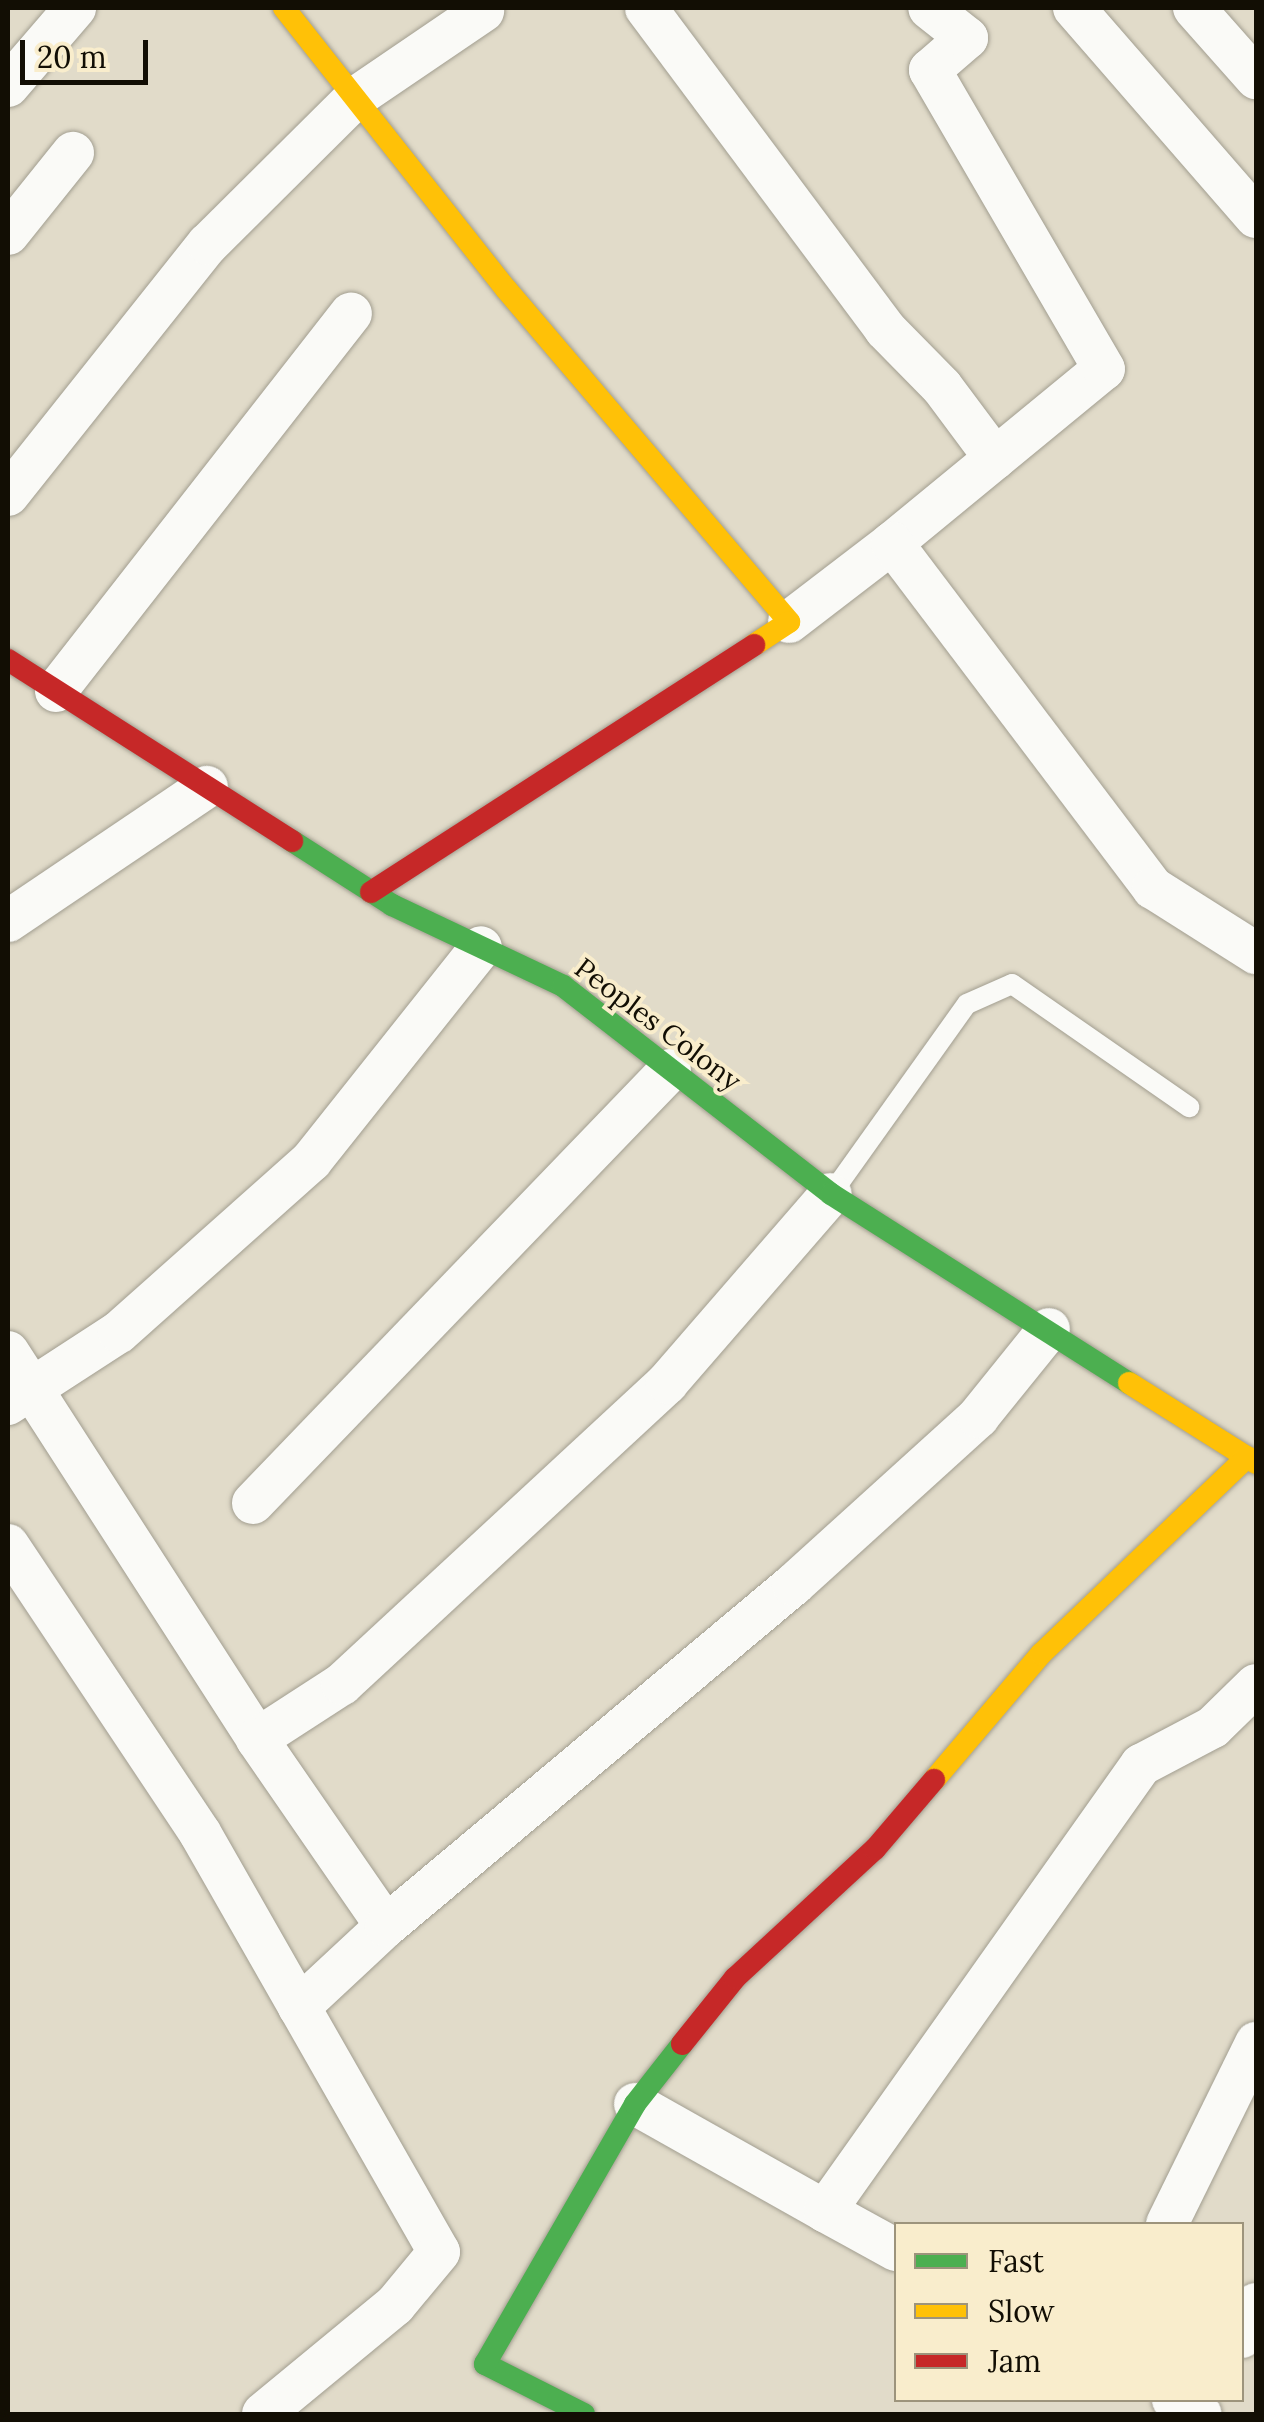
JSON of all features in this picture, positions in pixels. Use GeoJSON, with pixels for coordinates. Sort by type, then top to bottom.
{"type":"FeatureCollection","features":[{"type":"Feature","properties":{"kind":"street"},"geometry":{"type":"LineString","coordinates":[[8,86],[75,8]]}},
{"type":"Feature","properties":{"kind":"street"},"geometry":{"type":"LineString","coordinates":[[284,8],[506,290],[789,622]]}},
{"type":"Feature","properties":{"kind":"street"},"geometry":{"type":"LineString","coordinates":[[646,8],[885,329],[942,387],[995,458]]}},
{"type":"Feature","properties":{"kind":"street"},"geometry":{"type":"LineString","coordinates":[[1074,8],[1256,217]]}},
{"type":"Feature","properties":{"kind":"street"},"geometry":{"type":"LineString","coordinates":[[1194,8],[1256,78]]}},
{"type":"Feature","properties":{"kind":"street"},"geometry":{"type":"LineString","coordinates":[[8,494],[208,244],[355,98],[484,11]]}},
{"type":"Feature","properties":{"kind":"street"},"geometry":{"type":"LineString","coordinates":[[371,892],[789,622],[1104,369],[930,70],[967,38],[939,11]]}},
{"type":"Feature","properties":{"kind":"street"},"geometry":{"type":"LineString","coordinates":[[8,234],[73,153]]}},
{"type":"Feature","properties":{"kind":"street"},"geometry":{"type":"LineString","coordinates":[[56,691],[351,314]]}},
{"type":"Feature","properties":{"kind":"street"},"geometry":{"type":"LineString","coordinates":[[892,543],[1153,888],[1256,953]]}},
{"type":"Feature","properties":{"kind":"street","name":"Peoples Colony"},"geometry":{"type":"LineString","coordinates":[[10,665],[371,892],[564,986],[831,1194],[1252,1460]]}},
{"type":"Feature","properties":{"kind":"street"},"geometry":{"type":"LineString","coordinates":[[8,921],[207,788]]}},
{"type":"Feature","properties":{"kind":"street"},"geometry":{"type":"LineString","coordinates":[[21,1395],[119,1332],[311,1161],[481,947]]}},
{"type":"Feature","properties":{"kind":"street"},"geometry":{"type":"LineString","coordinates":[[252,1503],[670,1070]]}},
{"type":"Feature","properties":{"kind":"street"},"geometry":{"type":"LineString","coordinates":[[257,1740],[342,1684],[667,1383],[831,1194]]}},
{"type":"Feature","properties":{"kind":"street"},"geometry":{"type":"LineString","coordinates":[[300,2007],[386,1926],[793,1585],[978,1417],[1049,1329]]}},
{"type":"Feature","properties":{"kind":"street"},"geometry":{"type":"LineString","coordinates":[[8,1352],[21,1395],[386,1926]]}},
{"type":"Feature","properties":{"kind":"street"},"geometry":{"type":"LineString","coordinates":[[584,2414],[485,2364],[634,2104],[735,1978],[876,1849],[1042,1654],[1252,1460]]}},
{"type":"Feature","properties":{"kind":"street"},"geometry":{"type":"LineString","coordinates":[[8,1545],[200,1833],[440,2252],[395,2304],[264,2414]]}},
{"type":"Feature","properties":{"kind":"street"},"geometry":{"type":"LineString","coordinates":[[825,2211],[1140,1765],[1213,1727],[1256,1686]]}},
{"type":"Feature","properties":{"kind":"street"},"geometry":{"type":"LineString","coordinates":[[1168,2222],[1256,2043]]}},
{"type":"Feature","properties":{"kind":"street"},"geometry":{"type":"LineString","coordinates":[[634,2104],[894,2249]]}},
{"type":"Feature","properties":{"kind":"street"},"geometry":{"type":"LineString","coordinates":[[1244,2331],[1256,2304]]}},
{"type":"Feature","properties":{"kind":"street"},"geometry":{"type":"LineString","coordinates":[[1178,2402],[1203,2414]]}},
{"type":"Feature","properties":{"kind":"lane"},"geometry":{"type":"LineString","coordinates":[[831,1194],[967,1004],[1012,984],[1189,1106]]}},
{"type":"Feature","properties":{"kind":"traffic: fast"},"geometry":{"type":"LineString","coordinates":[[292,841],[392,905],[563,986],[831,1194],[1129,1383]]}},
{"type":"Feature","properties":{"kind":"traffic: fast"},"geometry":{"type":"LineString","coordinates":[[584,2414],[485,2364],[635,2104],[682,2044]]}},
{"type":"Feature","properties":{"kind":"traffic: slow"},"geometry":{"type":"LineString","coordinates":[[284,8],[506,289],[789,622],[754,645]]}},
{"type":"Feature","properties":{"kind":"traffic: slow"},"geometry":{"type":"LineString","coordinates":[[1129,1383],[1256,1463]]}},
{"type":"Feature","properties":{"kind":"traffic: slow"},"geometry":{"type":"LineString","coordinates":[[934,1780],[1041,1654],[1247,1457]]}},
{"type":"Feature","properties":{"kind":"traffic: jam"},"geometry":{"type":"LineString","coordinates":[[371,892],[754,645]]}},
{"type":"Feature","properties":{"kind":"traffic: jam"},"geometry":{"type":"LineString","coordinates":[[8,660],[292,841]]}},
{"type":"Feature","properties":{"kind":"traffic: jam"},"geometry":{"type":"LineString","coordinates":[[682,2044],[735,1978],[875,1849],[934,1780]]}}]}
